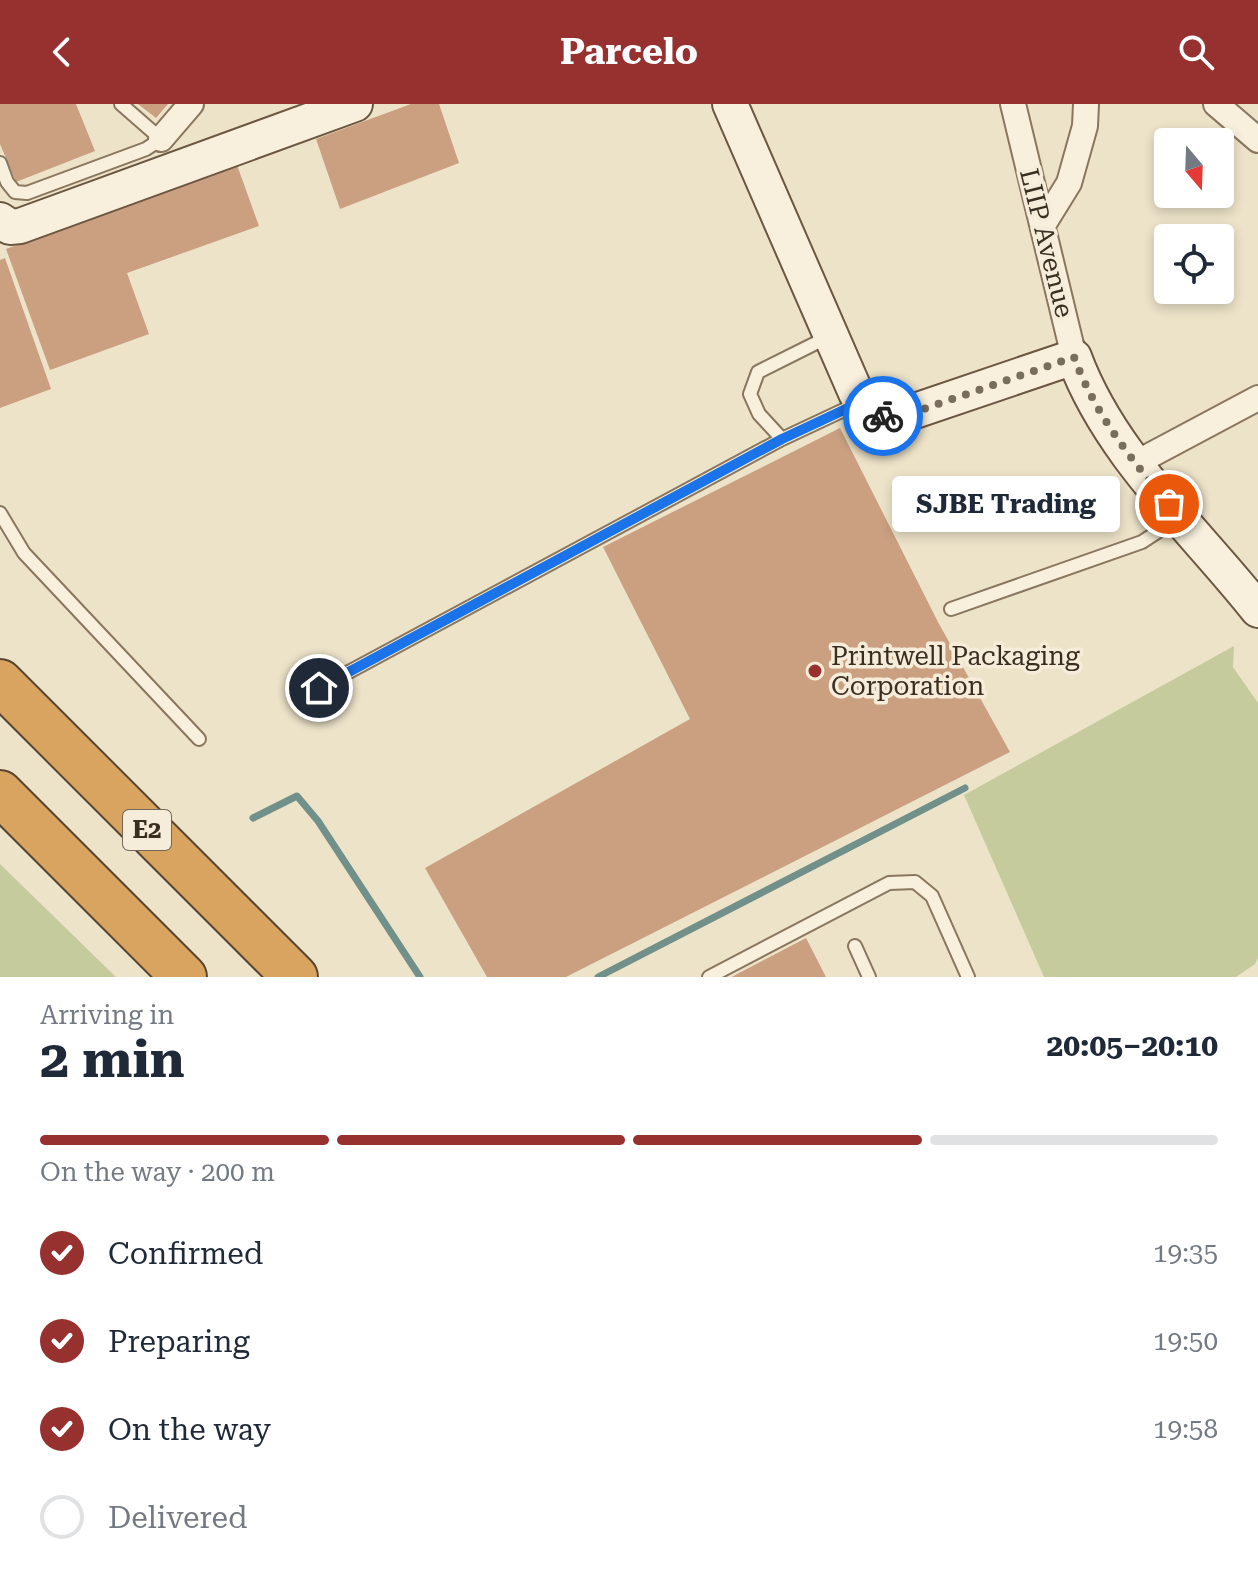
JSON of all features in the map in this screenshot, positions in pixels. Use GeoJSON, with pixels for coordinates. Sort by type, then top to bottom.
{"type":"FeatureCollection","features":[{"type":"Feature","properties":{"kind":"highway","name":"E2"},"geometry":{"type":"LineString","coordinates":[[0,682],[295,977]]}},
{"type":"Feature","properties":{"kind":"highway"},"geometry":{"type":"LineString","coordinates":[[0,793],[184,977]]}},
{"type":"Feature","properties":{"kind":"street"},"geometry":{"type":"LineString","coordinates":[[161,139],[191,104]]}},
{"type":"Feature","properties":{"kind":"street"},"geometry":{"type":"LineString","coordinates":[[5,227],[355,104]]}},
{"type":"Feature","properties":{"kind":"street"},"geometry":{"type":"LineString","coordinates":[[730,104],[865,408],[878,415],[903,415],[1074,357]]}},
{"type":"Feature","properties":{"kind":"street","name":"LIIP Avenue"},"geometry":{"type":"LineString","coordinates":[[1013,104],[1074,357],[1095,403],[1136,463],[1258,610]]}},
{"type":"Feature","properties":{"kind":"street"},"geometry":{"type":"LineString","coordinates":[[1043,225],[1069,183],[1085,126],[1086,104]]}},
{"type":"Feature","properties":{"kind":"street"},"geometry":{"type":"LineString","coordinates":[[1227,108],[1258,140]]}},
{"type":"Feature","properties":{"kind":"street"},"geometry":{"type":"LineString","coordinates":[[1136,463],[1258,398]]}},
{"type":"Feature","properties":{"kind":"lane"},"geometry":{"type":"LineString","coordinates":[[0,163],[7,182],[15,192],[27,193],[146,149],[161,139],[121,104]]}},
{"type":"Feature","properties":{"kind":"lane"},"geometry":{"type":"LineString","coordinates":[[782,439],[759,414],[750,394],[758,372],[818,342],[833,338]]}},
{"type":"Feature","properties":{"kind":"lane"},"geometry":{"type":"LineString","coordinates":[[319,688],[859,400]]}},
{"type":"Feature","properties":{"kind":"lane"},"geometry":{"type":"LineString","coordinates":[[0,513],[24,553],[199,739]]}},
{"type":"Feature","properties":{"kind":"lane"},"geometry":{"type":"LineString","coordinates":[[951,609],[1142,542],[1180,518]]}},
{"type":"Feature","properties":{"kind":"lane"},"geometry":{"type":"LineString","coordinates":[[709,977],[889,883],[915,882],[932,896],[968,977]]}},
{"type":"Feature","properties":{"kind":"lane"},"geometry":{"type":"LineString","coordinates":[[855,946],[869,977]]}},
{"type":"Feature","properties":{"kind":"green space"},"geometry":{"type":"Polygon","coordinates":[[[1234,646],[1233,667],[1258,703],[1258,958],[1255,964],[1236,977],[1044,977],[964,795],[1234,646]]]}},
{"type":"Feature","properties":{"kind":"green space"},"geometry":{"type":"Polygon","coordinates":[[[0,864],[116,977],[0,977],[0,864]]]}},
{"type":"Feature","properties":{"kind":"building"},"geometry":{"type":"Polygon","coordinates":[[[0,104],[76,104],[95,151],[16,182],[0,144],[0,104]]]}},
{"type":"Feature","properties":{"kind":"building"},"geometry":{"type":"Polygon","coordinates":[[[138,104],[168,104],[156,118],[138,104]]]}},
{"type":"Feature","properties":{"kind":"building"},"geometry":{"type":"Polygon","coordinates":[[[411,104],[439,104],[459,163],[340,209],[316,139],[411,104]]]}},
{"type":"Feature","properties":{"kind":"building"},"geometry":{"type":"Polygon","coordinates":[[[237,165],[259,226],[127,273],[149,334],[50,370],[6,249],[237,165]]]}},
{"type":"Feature","properties":{"kind":"building"},"geometry":{"type":"Polygon","coordinates":[[[5,258],[51,389],[0,408],[0,260],[5,258]]]}},
{"type":"Feature","properties":{"kind":"building","name":"Printwell Packaging Corporation"},"geometry":{"type":"Polygon","coordinates":[[[840,428],[938,622],[1010,752],[566,977],[487,977],[425,868],[690,719],[603,547],[840,428]]]}},
{"type":"Feature","properties":{"kind":"building"},"geometry":{"type":"Polygon","coordinates":[[[806,938],[826,977],[732,977],[737,974],[806,938]]]}},
{"type":"Feature","properties":{"kind":"waterway"},"geometry":{"type":"LineString","coordinates":[[598,977],[965,788]]}},
{"type":"Feature","properties":{"kind":"waterway"},"geometry":{"type":"LineString","coordinates":[[253,818],[297,796],[318,821],[420,977]]}},
{"type":"Feature","properties":{"kind":"way so far"},"geometry":{"type":"LineString","coordinates":[[883,416],[915,412],[1074,357],[1095,403],[1169,504]]}},
{"type":"Feature","properties":{"kind":"place","name":"SJBE Trading"},"geometry":{"type":"Point","coordinates":[1169,504]}},
{"type":"Feature","properties":{"kind":"place","name":"Printwell Packaging Corporation"},"geometry":{"type":"Point","coordinates":[815,671]}},
{"type":"Feature","properties":{"kind":"route"},"geometry":{"type":"LineString","coordinates":[[319,688],[859,400],[871,412],[883,416]]}}]}
